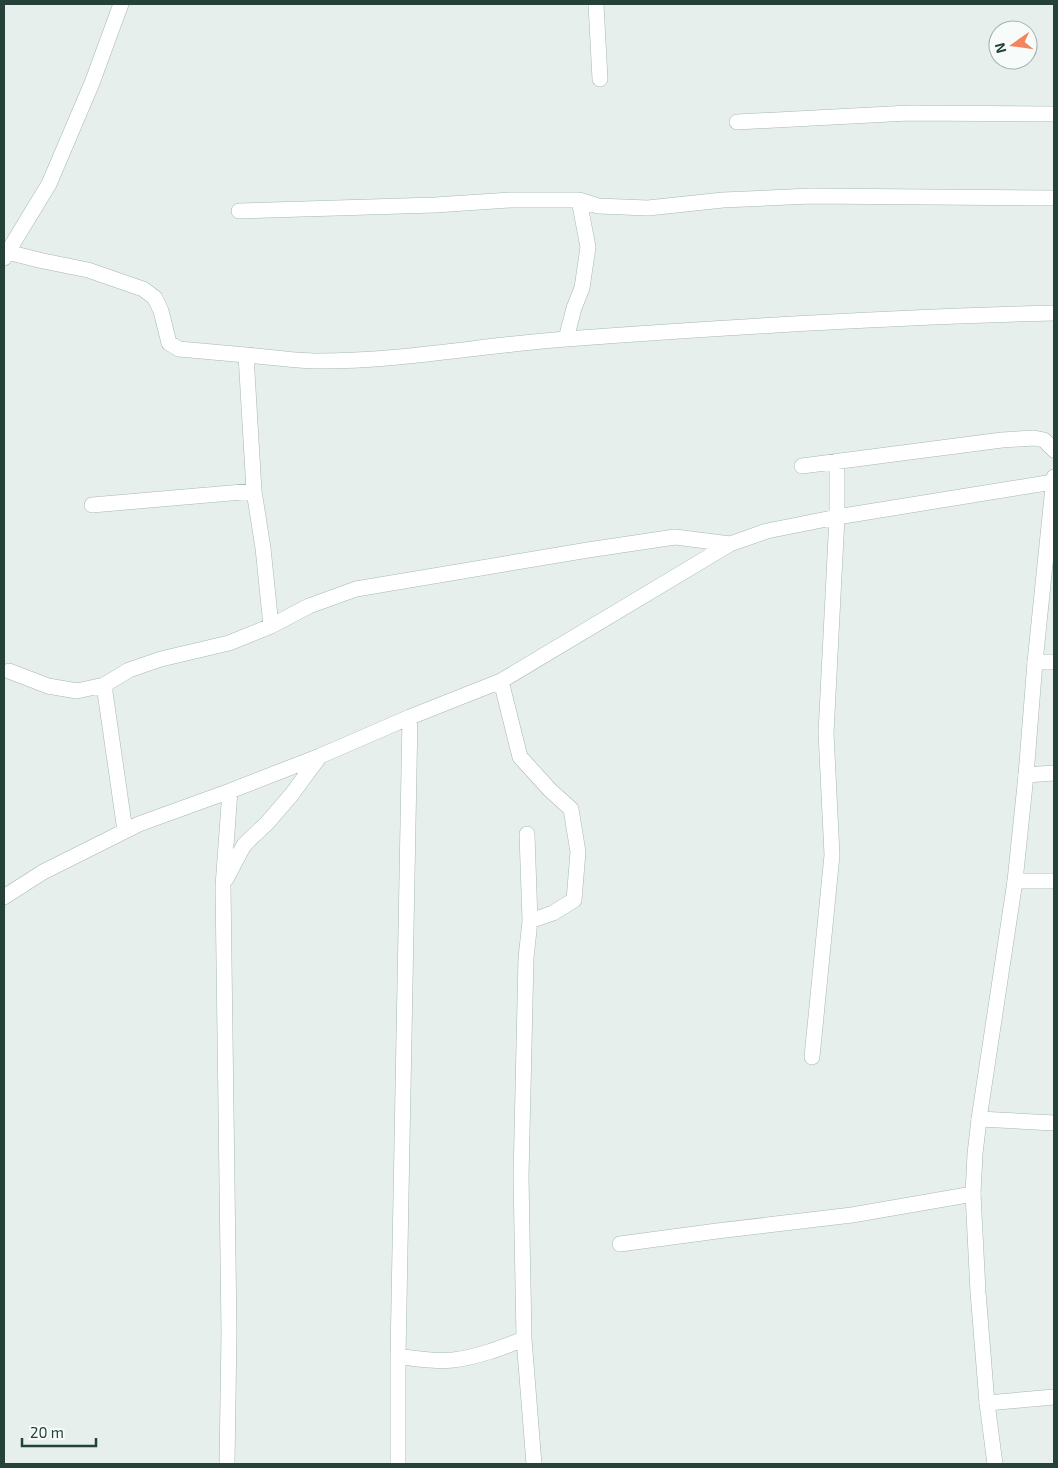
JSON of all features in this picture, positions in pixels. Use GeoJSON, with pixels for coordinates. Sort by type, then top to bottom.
{"type":"FeatureCollection","features":[{"type":"Feature","properties":{"kind":"street"},"geometry":{"type":"LineString","coordinates":[[121,4],[92,83],[48,184],[6,255],[88,270],[143,289],[155,298],[161,311],[168,343],[179,349],[317,361],[404,357],[506,344],[846,320],[1054,313]]}},
{"type":"Feature","properties":{"kind":"street"},"geometry":{"type":"LineString","coordinates":[[596,4],[600,79]]}},
{"type":"Feature","properties":{"kind":"street"},"geometry":{"type":"LineString","coordinates":[[737,122],[909,113],[1054,114]]}},
{"type":"Feature","properties":{"kind":"street"},"geometry":{"type":"LineString","coordinates":[[239,211],[435,205],[511,200],[579,200],[598,206],[648,208],[723,200],[812,196],[1054,198]]}},
{"type":"Feature","properties":{"kind":"street"},"geometry":{"type":"LineString","coordinates":[[566,339],[574,308],[582,288],[588,247],[579,200]]}},
{"type":"Feature","properties":{"kind":"street"},"geometry":{"type":"LineString","coordinates":[[246,355],[254,491],[263,548],[271,626]]}},
{"type":"Feature","properties":{"kind":"street"},"geometry":{"type":"LineString","coordinates":[[802,466],[1002,440],[1034,438],[1044,440],[1054,450]]}},
{"type":"Feature","properties":{"kind":"street"},"geometry":{"type":"LineString","coordinates":[[812,1057],[832,855],[826,732],[837,517],[837,461]]}},
{"type":"Feature","properties":{"kind":"street"},"geometry":{"type":"LineString","coordinates":[[4,897],[43,872],[139,824],[320,756],[501,680],[730,544],[766,531],[1054,479],[1015,880],[975,1154],[973,1194],[978,1292],[987,1403],[996,1464]]}},
{"type":"Feature","properties":{"kind":"street"},"geometry":{"type":"LineString","coordinates":[[92,505],[254,491]]}},
{"type":"Feature","properties":{"kind":"street"},"geometry":{"type":"LineString","coordinates":[[9,671],[48,686],[77,690],[104,684],[129,670],[153,662],[230,644],[271,626],[309,606],[356,589],[675,537],[730,544]]}},
{"type":"Feature","properties":{"kind":"street"},"geometry":{"type":"LineString","coordinates":[[1035,662],[1054,662]]}},
{"type":"Feature","properties":{"kind":"street"},"geometry":{"type":"LineString","coordinates":[[501,680],[520,757],[550,790],[571,809],[578,852],[574,900],[553,913],[530,921]]}},
{"type":"Feature","properties":{"kind":"street"},"geometry":{"type":"LineString","coordinates":[[104,684],[125,831]]}},
{"type":"Feature","properties":{"kind":"street"},"geometry":{"type":"LineString","coordinates":[[398,1464],[398,1356],[410,717]]}},
{"type":"Feature","properties":{"kind":"street"},"geometry":{"type":"LineString","coordinates":[[223,886],[244,845],[268,822],[292,794],[320,756]]}},
{"type":"Feature","properties":{"kind":"street"},"geometry":{"type":"LineString","coordinates":[[1026,775],[1054,773]]}},
{"type":"Feature","properties":{"kind":"street"},"geometry":{"type":"LineString","coordinates":[[227,1464],[229,1332],[223,886],[230,791]]}},
{"type":"Feature","properties":{"kind":"street"},"geometry":{"type":"LineString","coordinates":[[527,834],[530,921],[526,958],[521,1168],[524,1339],[534,1464]]}},
{"type":"Feature","properties":{"kind":"street"},"geometry":{"type":"LineString","coordinates":[[1015,880],[1054,881]]}},
{"type":"Feature","properties":{"kind":"street"},"geometry":{"type":"LineString","coordinates":[[979,1119],[1054,1123]]}},
{"type":"Feature","properties":{"kind":"street"},"geometry":{"type":"LineString","coordinates":[[620,1244],[852,1215],[973,1194]]}},
{"type":"Feature","properties":{"kind":"street"},"geometry":{"type":"LineString","coordinates":[[398,1356],[421,1360],[452,1360],[485,1354],[524,1339]]}},
{"type":"Feature","properties":{"kind":"street"},"geometry":{"type":"LineString","coordinates":[[987,1403],[1054,1397]]}}]}
